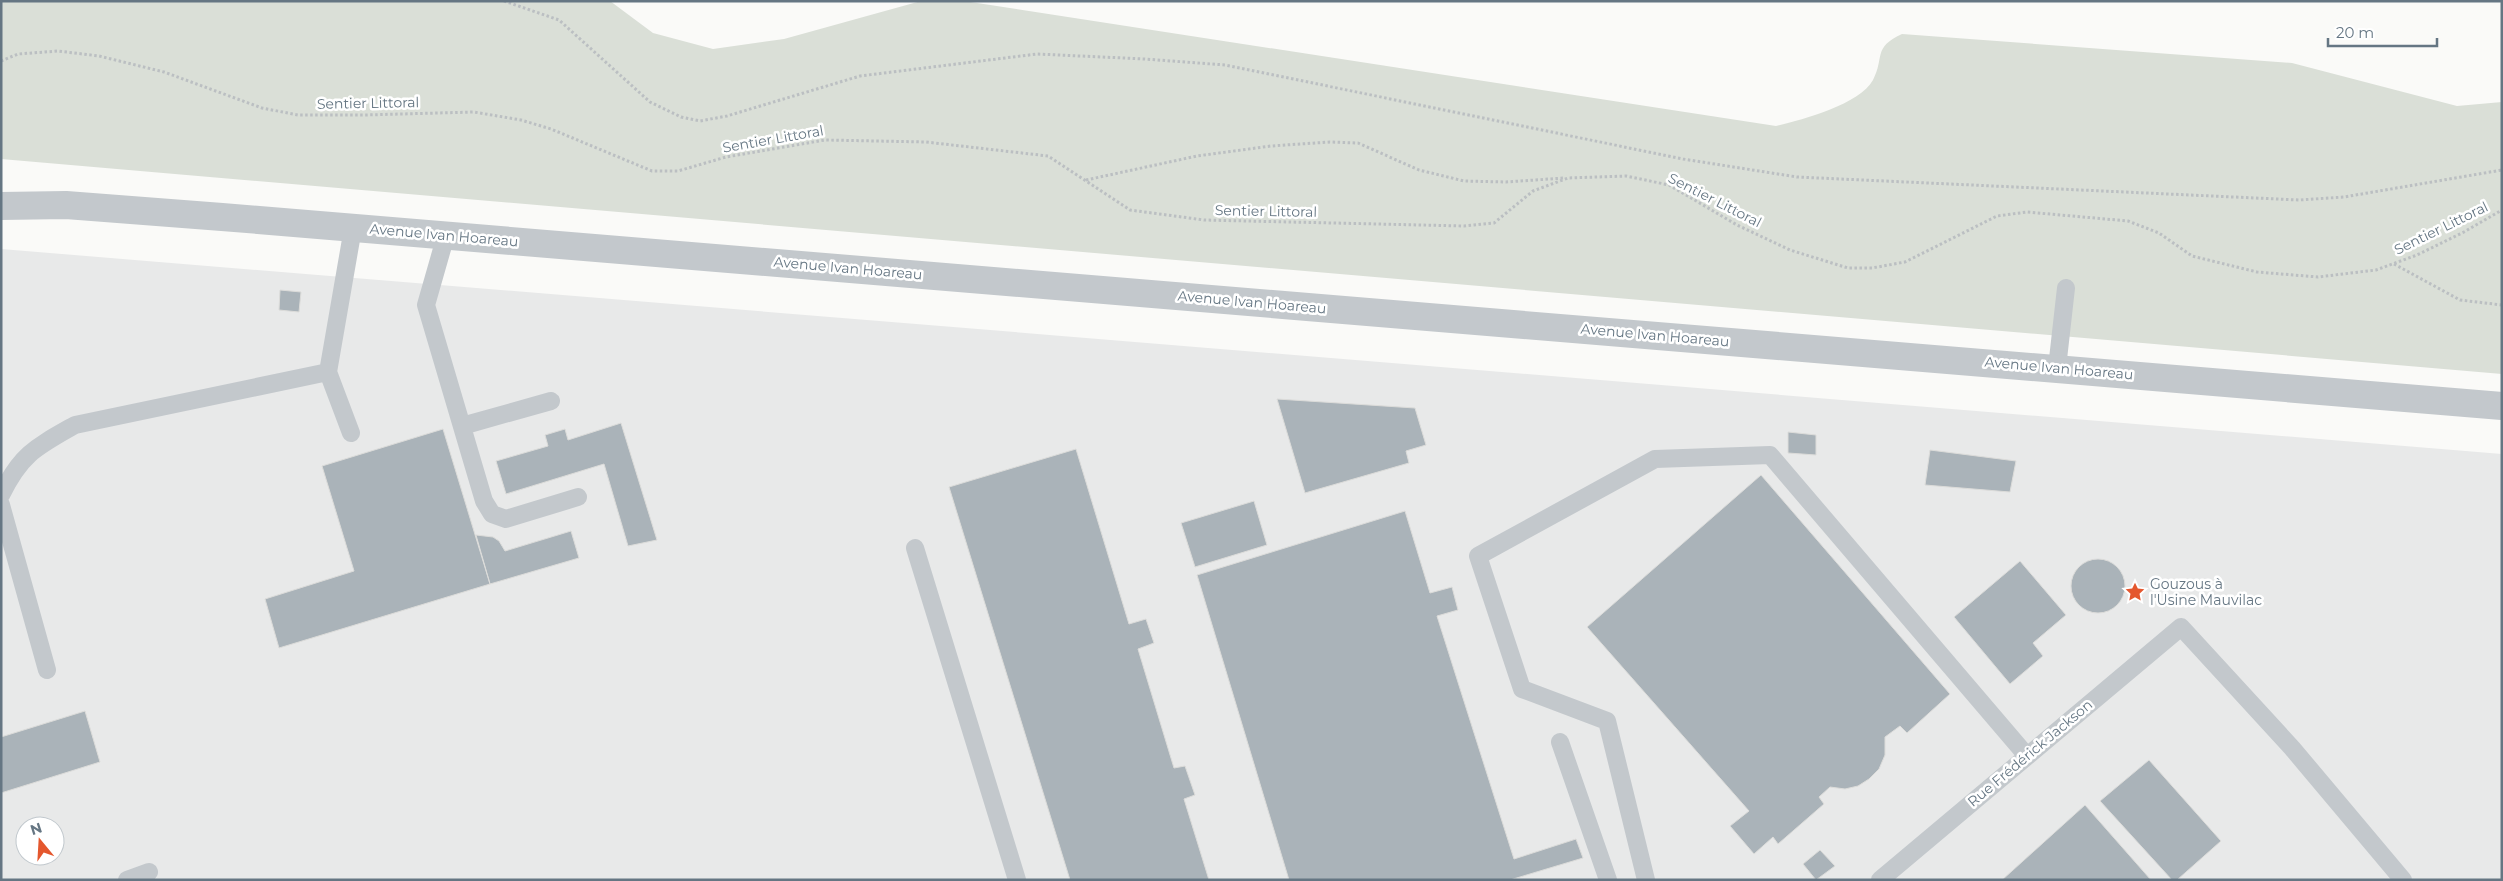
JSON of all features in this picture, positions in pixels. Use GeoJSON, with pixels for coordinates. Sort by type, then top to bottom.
{"type":"FeatureCollection","features":[{"type":"Feature","properties":{"kind":"street","name":"Avenue Ivan Hoareau"},"geometry":{"type":"LineString","coordinates":[[1,206],[66,205],[446,235],[2502,406]]}},
{"type":"Feature","properties":{"kind":"lane"},"geometry":{"type":"LineString","coordinates":[[351,433],[328,372],[353,228]]}},
{"type":"Feature","properties":{"kind":"lane"},"geometry":{"type":"LineString","coordinates":[[446,235],[426,306],[484,501],[492,514],[506,520],[578,497]]}},
{"type":"Feature","properties":{"kind":"lane"},"geometry":{"type":"LineString","coordinates":[[2057,368],[2066,288]]}},
{"type":"Feature","properties":{"kind":"lane"},"geometry":{"type":"LineString","coordinates":[[1,496],[14,470],[37,446],[74,425],[328,372]]}},
{"type":"Feature","properties":{"kind":"lane"},"geometry":{"type":"LineString","coordinates":[[462,426],[551,401]]}},
{"type":"Feature","properties":{"kind":"lane"},"geometry":{"type":"LineString","coordinates":[[1646,880],[1607,721],[1522,689],[1478,556],[1655,459],[1770,455],[2027,756]]}},
{"type":"Feature","properties":{"kind":"lane"},"geometry":{"type":"LineString","coordinates":[[1,505],[47,670]]}},
{"type":"Feature","properties":{"kind":"lane"},"geometry":{"type":"LineString","coordinates":[[915,548],[1017,880]]}},
{"type":"Feature","properties":{"kind":"lane","name":"Rue Frédérick Jackson"},"geometry":{"type":"LineString","coordinates":[[1880,880],[2181,627],[2302,760],[2403,880]]}},
{"type":"Feature","properties":{"kind":"lane"},"geometry":{"type":"LineString","coordinates":[[1560,742],[1608,880]]}},
{"type":"Feature","properties":{"kind":"lane"},"geometry":{"type":"LineString","coordinates":[[127,880],[149,872]]}},
{"type":"Feature","properties":{"kind":"path"},"geometry":{"type":"LineString","coordinates":[[504,1],[559,20],[650,102],[681,117],[700,120],[727,116],[860,76],[1037,54],[1225,65],[1682,158],[1796,177],[2299,200],[2344,197],[2502,170]]}},
{"type":"Feature","properties":{"kind":"path","name":"Sentier Littoral"},"geometry":{"type":"LineString","coordinates":[[1,61],[18,54],[58,51],[100,56],[164,72],[262,108],[298,115],[484,113],[521,120],[551,129],[652,171],[678,171],[726,158],[825,140],[926,142],[1048,156],[1130,210],[1204,220],[1464,226],[1494,223],[1532,192],[1568,178],[1626,176],[1669,185],[1737,225],[1790,250],[1848,268],[1872,268],[1905,262],[1997,216],[2028,212],[2128,221],[2159,233],[2192,256],[2257,272],[2318,277],[2376,270],[2393,264],[2464,232],[2502,210]]}},
{"type":"Feature","properties":{"kind":"path"},"geometry":{"type":"LineString","coordinates":[[1085,180],[1197,156],[1272,146],[1330,142],[1358,143],[1420,170],[1464,181],[1506,182],[1568,178]]}},
{"type":"Feature","properties":{"kind":"path"},"geometry":{"type":"LineString","coordinates":[[2393,264],[2460,300],[2502,305]]}},
{"type":"Feature","properties":{"kind":"shaded area"},"geometry":{"type":"Polygon","coordinates":[[[1,1],[610,1],[653,33],[713,49],[784,39],[921,1],[964,1],[1776,126],[1829,110],[1843,104],[1866,89],[1873,80],[1886,44],[1902,34],[2292,63],[2457,106],[2502,102],[2502,374],[1,159],[1,1]]]}},
{"type":"Feature","properties":{"kind":"shaded area"},"geometry":{"type":"Polygon","coordinates":[[[1,249],[2502,454],[2502,880],[1,880],[1,249]]]}},
{"type":"Feature","properties":{"kind":"building"},"geometry":{"type":"Polygon","coordinates":[[[280,290],[301,292],[299,312],[279,310],[280,290]]]}},
{"type":"Feature","properties":{"kind":"building"},"geometry":{"type":"Polygon","coordinates":[[[1277,399],[1415,408],[1426,445],[1406,451],[1409,463],[1305,493],[1277,399]]]}},
{"type":"Feature","properties":{"kind":"building"},"geometry":{"type":"Polygon","coordinates":[[[621,423],[657,540],[628,546],[604,464],[506,494],[496,461],[548,446],[545,435],[565,429],[568,440],[621,423]]]}},
{"type":"Feature","properties":{"kind":"building"},"geometry":{"type":"Polygon","coordinates":[[[443,429],[490,584],[279,648],[265,599],[354,571],[322,466],[443,429]]]}},
{"type":"Feature","properties":{"kind":"building"},"geometry":{"type":"Polygon","coordinates":[[[1788,432],[1816,435],[1816,455],[1788,453],[1788,432]]]}},
{"type":"Feature","properties":{"kind":"building"},"geometry":{"type":"Polygon","coordinates":[[[1076,449],[1129,624],[1146,619],[1154,643],[1138,649],[1174,768],[1185,766],[1195,795],[1184,799],[1209,880],[1070,880],[949,487],[1076,449]]]}},
{"type":"Feature","properties":{"kind":"building"},"geometry":{"type":"Polygon","coordinates":[[[1930,450],[2016,461],[2010,492],[1925,485],[1930,450]]]}},
{"type":"Feature","properties":{"kind":"building"},"geometry":{"type":"Polygon","coordinates":[[[1761,475],[1950,694],[1907,733],[1900,726],[1885,737],[1885,755],[1879,769],[1869,779],[1858,786],[1845,789],[1830,787],[1819,797],[1824,804],[1778,844],[1773,837],[1754,854],[1730,826],[1749,811],[1587,627],[1761,475]]]}},
{"type":"Feature","properties":{"kind":"building"},"geometry":{"type":"Polygon","coordinates":[[[1254,501],[1267,545],[1195,567],[1181,523],[1254,501]]]}},
{"type":"Feature","properties":{"kind":"building"},"geometry":{"type":"Polygon","coordinates":[[[1405,511],[1430,593],[1452,587],[1458,610],[1437,616],[1514,859],[1576,839],[1583,858],[1510,880],[1289,880],[1197,575],[1405,511]]]}},
{"type":"Feature","properties":{"kind":"building"},"geometry":{"type":"Polygon","coordinates":[[[571,531],[579,558],[490,584],[476,535],[493,537],[499,541],[505,551],[571,531]]]}},
{"type":"Feature","properties":{"kind":"building"},"geometry":{"type":"Polygon","coordinates":[[[2098,559],[2108,561],[2117,567],[2123,576],[2125,586],[2123,596],[2117,605],[2108,611],[2098,613],[2088,611],[2079,605],[2073,596],[2071,586],[2073,576],[2079,567],[2088,561],[2098,559]]]}},
{"type":"Feature","properties":{"kind":"building"},"geometry":{"type":"Polygon","coordinates":[[[2020,561],[2066,615],[2033,643],[2043,656],[2010,684],[1954,617],[2020,561]]]}},
{"type":"Feature","properties":{"kind":"building"},"geometry":{"type":"Polygon","coordinates":[[[85,711],[100,762],[1,793],[1,737],[85,711]]]}},
{"type":"Feature","properties":{"kind":"building"},"geometry":{"type":"Polygon","coordinates":[[[2149,760],[2221,841],[2177,880],[2172,880],[2100,801],[2149,760]]]}},
{"type":"Feature","properties":{"kind":"building"},"geometry":{"type":"Polygon","coordinates":[[[2085,805],[2151,880],[2002,880],[2085,805]]]}},
{"type":"Feature","properties":{"kind":"building"},"geometry":{"type":"Polygon","coordinates":[[[1820,850],[1835,866],[1816,880],[1803,864],[1820,850]]]}},
{"type":"Feature","properties":{"kind":"place","name":"Gouzous à l'Usine Mauvilac"},"geometry":{"type":"Point","coordinates":[2135,592]}}]}
